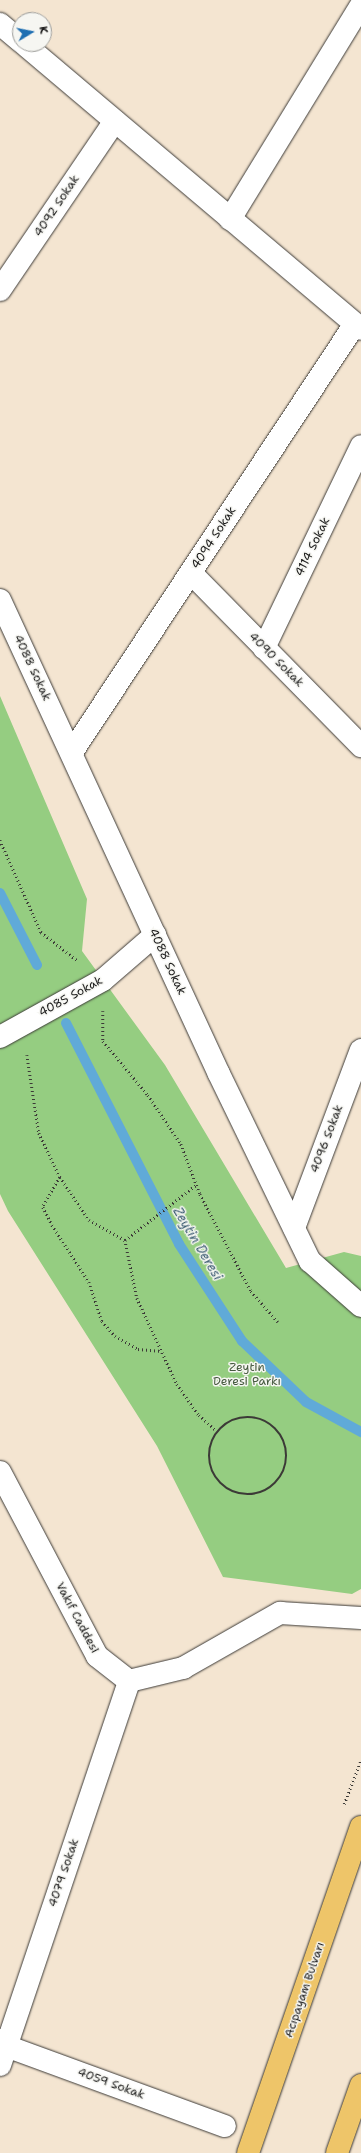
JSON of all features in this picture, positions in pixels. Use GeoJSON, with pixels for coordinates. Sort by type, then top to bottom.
{"type":"FeatureCollection","features":[{"type":"Feature","properties":{"kind":"main road","name":"Acıpayam Bulvarı"},"geometry":{"type":"LineString","coordinates":[[248,2153],[361,1827]]}},
{"type":"Feature","properties":{"kind":"main road"},"geometry":{"type":"LineString","coordinates":[[337,2153],[361,2086]]}},
{"type":"Feature","properties":{"kind":"street"},"geometry":{"type":"LineString","coordinates":[[230,219],[361,4]]}},
{"type":"Feature","properties":{"kind":"street"},"geometry":{"type":"LineString","coordinates":[[0,24],[12,34]]}},
{"type":"Feature","properties":{"kind":"street"},"geometry":{"type":"LineString","coordinates":[[33,52],[358,327]]}},
{"type":"Feature","properties":{"kind":"street","name":"4092 Sokak"},"geometry":{"type":"LineString","coordinates":[[0,290],[115,121]]}},
{"type":"Feature","properties":{"kind":"street","name":"4094 Sokak"},"geometry":{"type":"LineString","coordinates":[[72,752],[191,573],[358,327]]}},
{"type":"Feature","properties":{"kind":"street","name":"4114 Sokak"},"geometry":{"type":"LineString","coordinates":[[264,648],[361,446]]}},
{"type":"Feature","properties":{"kind":"street","name":"4090 Sokak"},"geometry":{"type":"LineString","coordinates":[[191,573],[361,746]]}},
{"type":"Feature","properties":{"kind":"street","name":"4088 Sokak"},"geometry":{"type":"LineString","coordinates":[[0,600],[72,752],[155,935],[310,1261],[361,1306]]}},
{"type":"Feature","properties":{"kind":"street","name":"4085 Sokak"},"geometry":{"type":"LineString","coordinates":[[0,1037],[103,980],[155,935]]}},
{"type":"Feature","properties":{"kind":"street","name":"4096 Sokak"},"geometry":{"type":"LineString","coordinates":[[294,1228],[361,1050]]}},
{"type":"Feature","properties":{"kind":"street","name":"Vakıf Caddesi"},"geometry":{"type":"LineString","coordinates":[[0,1472],[97,1656],[129,1682]]}},
{"type":"Feature","properties":{"kind":"street"},"geometry":{"type":"LineString","coordinates":[[129,1682],[183,1668],[280,1613],[361,1618]]}},
{"type":"Feature","properties":{"kind":"street","name":"4079 Sokak"},"geometry":{"type":"LineString","coordinates":[[2,2051],[129,1682]]}},
{"type":"Feature","properties":{"kind":"street","name":"4059 Sokak"},"geometry":{"type":"LineString","coordinates":[[2,2051],[225,2126]]}},
{"type":"Feature","properties":{"kind":"path"},"geometry":{"type":"LineString","coordinates":[[0,840],[41,932],[103,980],[103,1041],[148,1095],[176,1138],[197,1185],[251,1291],[278,1322]]}},
{"type":"Feature","properties":{"kind":"path"},"geometry":{"type":"LineString","coordinates":[[22,1024],[39,1133],[60,1177],[89,1220],[125,1240],[137,1298],[177,1384],[199,1415],[218,1431]]}},
{"type":"Feature","properties":{"kind":"path"},"geometry":{"type":"LineString","coordinates":[[60,1177],[44,1207],[52,1225],[89,1282],[102,1321],[115,1336],[138,1349],[162,1351]]}},
{"type":"Feature","properties":{"kind":"path"},"geometry":{"type":"LineString","coordinates":[[125,1240],[149,1220],[197,1185]]}},
{"type":"Feature","properties":{"kind":"path"},"geometry":{"type":"LineString","coordinates":[[244,1417],[259,1418],[272,1425],[282,1437],[287,1452],[286,1467],[279,1480],[268,1490],[253,1495],[238,1494],[224,1487],[214,1475],[209,1460],[210,1445],[218,1431],[229,1422],[244,1417]]}},
{"type":"Feature","properties":{"kind":"green space","name":"Zeytin Deresi Parkı"},"geometry":{"type":"Polygon","coordinates":[[[0,696],[87,899],[82,951],[165,1065],[286,1268],[344,1252],[361,1256],[361,1589],[352,1594],[223,1577],[157,1446],[8,1211],[0,1194],[0,696]]]}},
{"type":"Feature","properties":{"kind":"waterway","name":"Zeytin Deresi"},"geometry":{"type":"LineString","coordinates":[[0,893],[37,965]]}},
{"type":"Feature","properties":{"kind":"waterway","name":"Zeytin Deresi"},"geometry":{"type":"LineString","coordinates":[[66,1023],[179,1244],[242,1341],[306,1402],[361,1432]]}}]}
